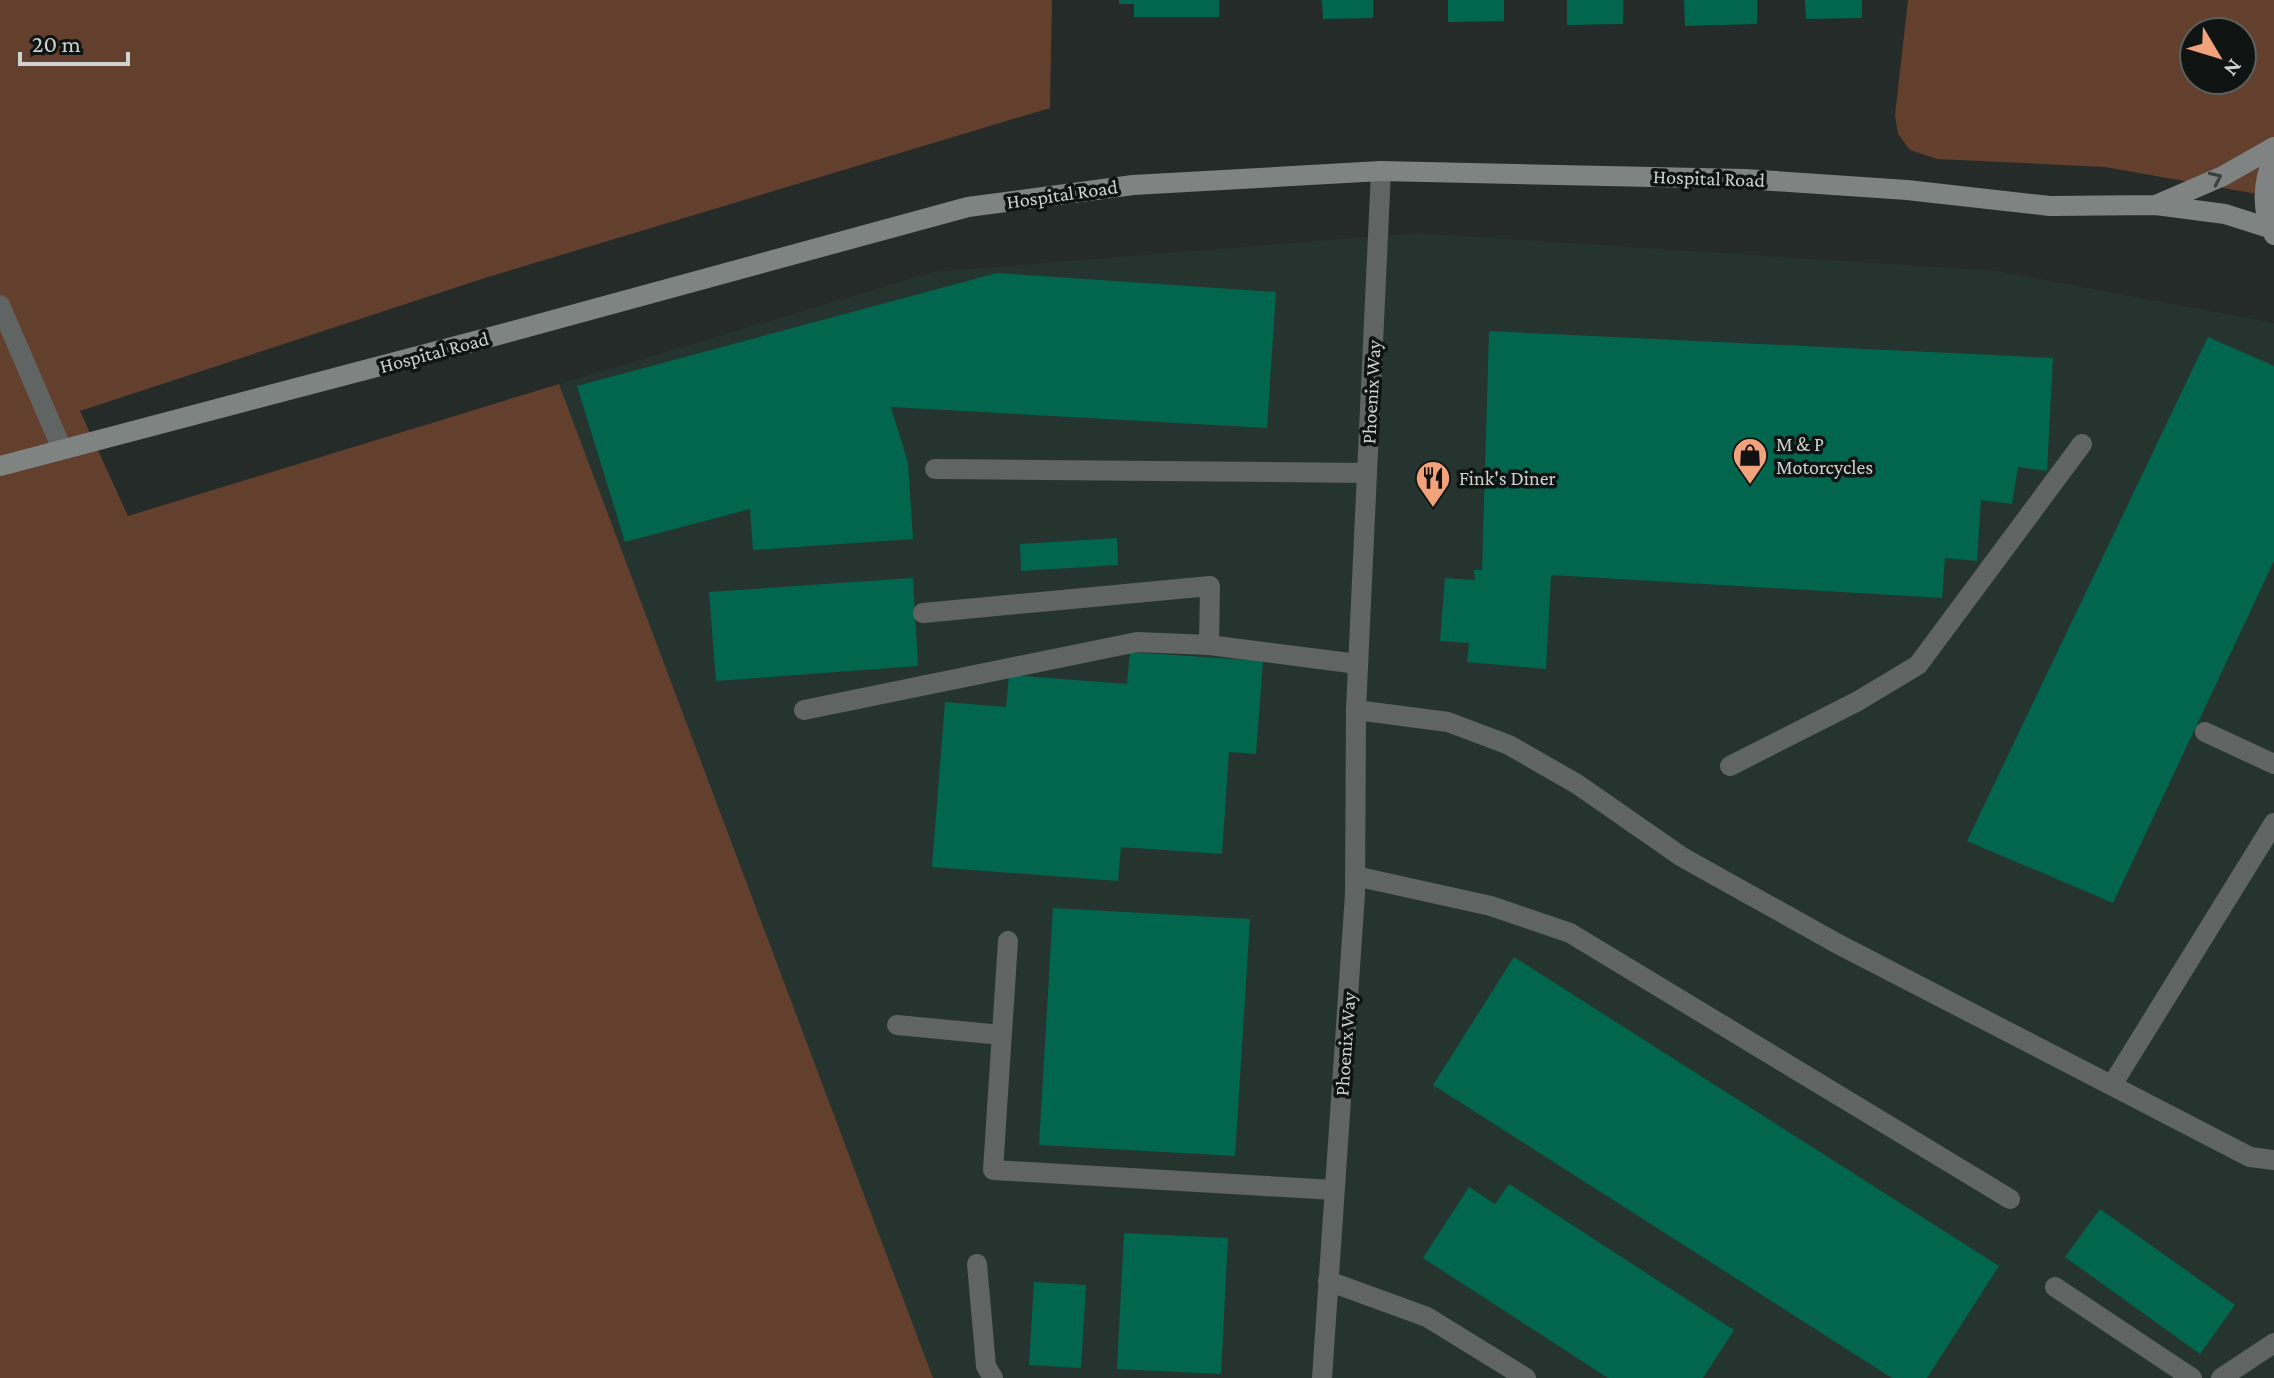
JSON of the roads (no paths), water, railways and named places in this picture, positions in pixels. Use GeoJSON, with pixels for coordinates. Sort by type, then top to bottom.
{"type":"FeatureCollection","features":[{"type":"Feature","properties":{"kind":"street","name":"Hospital Road"},"geometry":{"type":"LineString","coordinates":[[2156,205],[2223,176],[2274,147]]}},
{"type":"Feature","properties":{"kind":"street"},"geometry":{"type":"LineString","coordinates":[[2272,232],[2264,198],[2268,169],[2274,158]]}},
{"type":"Feature","properties":{"kind":"street","name":"Hospital Road"},"geometry":{"type":"LineString","coordinates":[[0,466],[968,207],[1133,185],[1381,171],[1745,179],[1907,190],[2050,206],[2156,205],[2225,214],[2272,232]]}},
{"type":"Feature","properties":{"kind":"street","name":"Phoenix Way"},"geometry":{"type":"LineString","coordinates":[[1322,1378],[1355,876],[1356,710],[1381,171]]}},
{"type":"Feature","properties":{"kind":"street"},"geometry":{"type":"LineString","coordinates":[[0,305],[62,449]]}},
{"type":"Feature","properties":{"kind":"street"},"geometry":{"type":"LineString","coordinates":[[1730,766],[1858,701],[1918,665],[2082,444]]}},
{"type":"Feature","properties":{"kind":"street"},"geometry":{"type":"LineString","coordinates":[[935,469],[1367,473]]}},
{"type":"Feature","properties":{"kind":"street"},"geometry":{"type":"LineString","coordinates":[[923,613],[1210,586],[1209,645]]}},
{"type":"Feature","properties":{"kind":"street"},"geometry":{"type":"LineString","coordinates":[[804,710],[1137,642],[1209,645],[1358,664]]}},
{"type":"Feature","properties":{"kind":"street"},"geometry":{"type":"LineString","coordinates":[[1356,710],[1448,722],[1509,745],[1577,784],[1682,857],[1838,944],[2250,1157],[2274,1160]]}},
{"type":"Feature","properties":{"kind":"street"},"geometry":{"type":"LineString","coordinates":[[2205,732],[2274,764]]}},
{"type":"Feature","properties":{"kind":"street"},"geometry":{"type":"LineString","coordinates":[[2112,1085],[2274,823]]}},
{"type":"Feature","properties":{"kind":"street"},"geometry":{"type":"LineString","coordinates":[[1355,876],[1491,906],[1570,933],[2010,1199]]}},
{"type":"Feature","properties":{"kind":"street"},"geometry":{"type":"LineString","coordinates":[[1008,941],[993,1170],[1334,1190]]}},
{"type":"Feature","properties":{"kind":"street"},"geometry":{"type":"LineString","coordinates":[[897,1025],[1002,1035]]}},
{"type":"Feature","properties":{"kind":"street"},"geometry":{"type":"LineString","coordinates":[[977,1264],[986,1366],[993,1378]]}},
{"type":"Feature","properties":{"kind":"street"},"geometry":{"type":"LineString","coordinates":[[1328,1281],[1427,1317],[1526,1378]]}},
{"type":"Feature","properties":{"kind":"street"},"geometry":{"type":"LineString","coordinates":[[2055,1287],[2192,1378]]}},
{"type":"Feature","properties":{"kind":"street"},"geometry":{"type":"LineString","coordinates":[[2221,1378],[2274,1343]]}},
{"type":"Feature","properties":{"kind":"place","name":"M & P Motorcycles"},"geometry":{"type":"Point","coordinates":[1750,486]}},
{"type":"Feature","properties":{"kind":"place","name":"Fink's Diner"},"geometry":{"type":"Point","coordinates":[1433,509]}}]}
